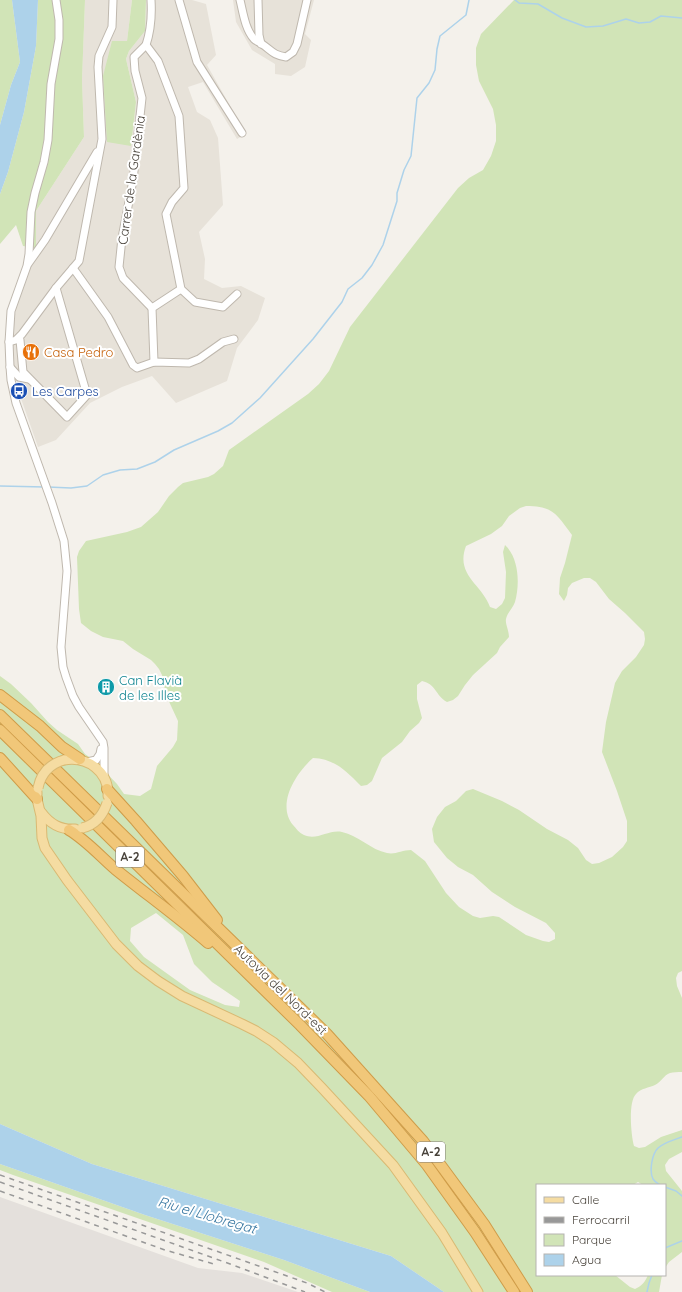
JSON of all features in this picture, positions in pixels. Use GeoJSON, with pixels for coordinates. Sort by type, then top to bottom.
{"type":"FeatureCollection","features":[{"type":"Feature","properties":{"kind":"highway"},"geometry":{"type":"LineString","coordinates":[[0,695],[40,726],[66,751],[83,761]]}},
{"type":"Feature","properties":{"kind":"highway","name":"Autovia del Nord-est"},"geometry":{"type":"LineString","coordinates":[[0,715],[327,1034],[423,1141],[484,1224],[527,1292]]}},
{"type":"Feature","properties":{"kind":"highway","name":"Autovia del Nord-est"},"geometry":{"type":"LineString","coordinates":[[0,730],[309,1034],[369,1096],[418,1154],[475,1232],[514,1292]]}},
{"type":"Feature","properties":{"kind":"highway"},"geometry":{"type":"LineString","coordinates":[[0,758],[37,799]]}},
{"type":"Feature","properties":{"kind":"highway"},"geometry":{"type":"LineString","coordinates":[[108,789],[183,876],[208,907],[229,938]]}},
{"type":"Feature","properties":{"kind":"highway"},"geometry":{"type":"LineString","coordinates":[[69,830],[164,906],[215,950],[249,975]]}},
{"type":"Feature","properties":{"kind":"main road"},"geometry":{"type":"LineString","coordinates":[[41,812],[46,819],[56,826],[69,830],[82,828],[94,823],[104,812],[107,803],[108,789],[104,778],[99,771],[83,761],[64,760],[55,763],[47,769],[41,777],[38,788],[37,799],[41,812],[42,838],[47,851],[77,893],[116,944],[138,966],[178,994],[256,1032],[273,1042],[308,1073],[393,1166],[442,1233],[478,1292]]}},
{"type":"Feature","properties":{"kind":"main road"},"geometry":{"type":"LineString","coordinates":[[42,838],[47,831],[56,826]]}},
{"type":"Feature","properties":{"kind":"street"},"geometry":{"type":"LineString","coordinates":[[56,0],[59,20],[59,39],[51,84],[49,130],[46,151],[31,212],[30,244],[27,266],[11,311],[9,358],[13,391],[62,534],[66,556],[66,585],[61,635],[63,667],[73,696],[103,742],[104,778]]}},
{"type":"Feature","properties":{"kind":"street"},"geometry":{"type":"LineString","coordinates":[[9,358],[21,337],[56,288],[79,261],[102,139],[98,67],[99,56],[112,27],[113,0]]}},
{"type":"Feature","properties":{"kind":"street"},"geometry":{"type":"LineString","coordinates":[[152,0],[152,18],[146,45],[158,61],[179,116],[184,188],[172,202],[166,214],[181,288],[195,302],[223,307],[237,294]]}},
{"type":"Feature","properties":{"kind":"street"},"geometry":{"type":"LineString","coordinates":[[179,0],[197,62],[242,133]]}},
{"type":"Feature","properties":{"kind":"street"},"geometry":{"type":"LineString","coordinates":[[183,11],[186,0]]}},
{"type":"Feature","properties":{"kind":"street"},"geometry":{"type":"LineString","coordinates":[[240,0],[248,31],[254,40],[278,56],[286,57],[293,52],[297,44],[307,0]]}},
{"type":"Feature","properties":{"kind":"street"},"geometry":{"type":"LineString","coordinates":[[258,0],[259,35],[261,44]]}},
{"type":"Feature","properties":{"kind":"street","name":"Carrer de la Gardènia"},"geometry":{"type":"LineString","coordinates":[[146,45],[134,57],[135,71],[142,98],[133,180],[122,238],[119,267],[123,278],[152,308]]}},
{"type":"Feature","properties":{"kind":"street"},"geometry":{"type":"LineString","coordinates":[[27,266],[45,240],[100,147]]}},
{"type":"Feature","properties":{"kind":"street"},"geometry":{"type":"LineString","coordinates":[[73,268],[108,317],[133,365],[138,368],[154,362],[189,363],[199,359],[223,342],[234,339]]}},
{"type":"Feature","properties":{"kind":"street"},"geometry":{"type":"LineString","coordinates":[[21,337],[23,372],[67,417],[87,395],[56,288]]}},
{"type":"Feature","properties":{"kind":"street"},"geometry":{"type":"LineString","coordinates":[[154,362],[152,308],[181,288]]}},
{"type":"Feature","properties":{"kind":"street"},"geometry":{"type":"LineString","coordinates":[[9,342],[21,337]]}},
{"type":"Feature","properties":{"kind":"street"},"geometry":{"type":"LineString","coordinates":[[10,367],[19,377],[29,379]]}},
{"type":"Feature","properties":{"kind":"street"},"geometry":{"type":"LineString","coordinates":[[13,391],[18,382],[29,379]]}},
{"type":"Feature","properties":{"kind":"street"},"geometry":{"type":"LineString","coordinates":[[83,761],[96,760],[100,754],[101,748],[99,737]]}},
{"type":"Feature","properties":{"kind":"shaded area"},"geometry":{"type":"Polygon","coordinates":[[[85,0],[132,0],[127,41],[112,41],[131,146],[136,102],[126,59],[129,51],[145,31],[146,0],[192,0],[206,4],[216,55],[207,65],[246,134],[237,139],[203,82],[188,87],[197,112],[210,120],[218,138],[223,205],[199,232],[205,259],[204,279],[222,288],[241,286],[265,298],[258,320],[237,348],[227,381],[176,403],[152,376],[122,387],[90,403],[56,440],[38,447],[18,390],[14,368],[12,335],[17,301],[36,248],[36,211],[84,137],[82,80],[85,0]]]}},
{"type":"Feature","properties":{"kind":"shaded area"},"geometry":{"type":"Polygon","coordinates":[[[233,0],[314,0],[305,34],[311,40],[305,67],[291,76],[275,74],[275,64],[252,50],[236,22],[233,0]]]}},
{"type":"Feature","properties":{"kind":"shaded area"},"geometry":{"type":"Polygon","coordinates":[[[0,1197],[198,1268],[242,1273],[298,1292],[0,1292],[0,1197]]]}},
{"type":"Feature","properties":{"kind":"green space"},"geometry":{"type":"Polygon","coordinates":[[[0,0],[12,0],[20,62],[11,85],[0,125],[0,0]]]}},
{"type":"Feature","properties":{"kind":"green space"},"geometry":{"type":"Polygon","coordinates":[[[38,0],[85,0],[82,80],[84,137],[36,211],[36,248],[23,246],[16,225],[0,244],[0,194],[8,172],[24,112],[36,46],[38,0]]]}},
{"type":"Feature","properties":{"kind":"green space"},"geometry":{"type":"Polygon","coordinates":[[[132,0],[146,0],[145,31],[129,51],[126,59],[136,102],[131,146],[107,142],[103,76],[112,41],[127,41],[132,0]]]}},
{"type":"Feature","properties":{"kind":"green space"},"geometry":{"type":"Polygon","coordinates":[[[514,0],[682,0],[682,971],[678,973],[676,978],[677,986],[682,998],[682,1072],[670,1073],[655,1085],[638,1092],[633,1098],[631,1119],[634,1146],[639,1148],[645,1147],[661,1137],[682,1130],[682,1152],[669,1159],[665,1165],[666,1171],[682,1191],[682,1252],[669,1262],[666,1266],[666,1184],[641,1184],[638,1182],[635,1184],[536,1184],[536,1276],[616,1276],[630,1287],[635,1289],[643,1284],[648,1276],[662,1276],[659,1292],[444,1292],[391,1256],[92,1164],[0,1124],[0,676],[11,684],[57,730],[78,744],[85,754],[95,761],[117,784],[124,794],[140,796],[151,789],[157,766],[177,740],[178,721],[166,695],[162,675],[155,664],[123,641],[103,637],[91,631],[81,623],[77,557],[79,551],[86,541],[127,532],[141,527],[158,512],[169,496],[178,487],[183,483],[208,477],[214,474],[223,466],[229,450],[308,394],[319,384],[329,371],[350,327],[458,188],[469,178],[483,170],[491,156],[496,141],[496,125],[493,109],[479,81],[476,65],[476,48],[481,34],[514,0]],[[535,506],[520,508],[509,516],[502,526],[491,534],[466,546],[464,565],[471,579],[490,607],[496,609],[502,604],[505,598],[506,572],[503,552],[505,545],[510,550],[516,564],[518,579],[517,595],[506,619],[509,637],[497,653],[473,675],[458,696],[453,700],[447,702],[427,682],[422,681],[417,685],[417,699],[422,718],[402,742],[382,758],[372,781],[367,785],[361,786],[334,763],[313,758],[300,772],[290,789],[287,799],[287,808],[288,817],[293,825],[304,835],[314,837],[332,832],[342,832],[354,836],[375,849],[387,853],[411,850],[425,861],[446,893],[459,907],[473,916],[480,918],[493,916],[499,917],[526,935],[549,942],[555,939],[555,933],[546,923],[515,907],[492,892],[473,875],[458,867],[447,858],[434,842],[432,829],[437,817],[445,807],[456,801],[466,791],[473,789],[519,810],[547,829],[568,840],[578,848],[586,860],[592,864],[599,863],[612,857],[627,841],[627,821],[602,752],[606,722],[615,683],[622,671],[636,657],[644,645],[644,632],[609,599],[596,582],[590,578],[584,578],[572,583],[568,588],[564,601],[559,594],[560,578],[572,535],[554,513],[535,506]],[[156,913],[131,928],[130,941],[144,957],[190,990],[225,1005],[239,1007],[240,1001],[212,982],[194,964],[183,935],[156,913]]]}},
{"type":"Feature","properties":{"kind":"green space"},"geometry":{"type":"Polygon","coordinates":[[[0,1164],[145,1215],[284,1260],[370,1292],[332,1292],[264,1262],[0,1170],[0,1164]]]}},
{"type":"Feature","properties":{"kind":"water"},"geometry":{"type":"Polygon","coordinates":[[[12,0],[38,0],[36,46],[24,112],[8,172],[0,194],[0,125],[11,85],[20,62],[12,0]]]}},
{"type":"Feature","properties":{"kind":"water","name":"Riu el Llobregat"},"geometry":{"type":"Polygon","coordinates":[[[0,1124],[92,1164],[391,1256],[444,1292],[370,1292],[284,1260],[145,1215],[0,1164],[0,1124]]]}},
{"type":"Feature","properties":{"kind":"waterway"},"geometry":{"type":"LineString","coordinates":[[48,487],[71,488],[87,486],[103,475],[120,470],[137,469],[155,462],[174,450],[218,431],[232,423],[260,398],[313,339],[342,302],[348,289],[362,278],[372,265],[383,245],[397,201],[397,193],[404,170],[411,156],[417,98],[429,83],[435,70],[440,36],[466,15],[469,0]]}},
{"type":"Feature","properties":{"kind":"waterway"},"geometry":{"type":"LineString","coordinates":[[515,0],[519,3],[538,4],[562,18],[586,27],[603,26],[626,19],[639,23],[650,22],[661,16],[682,18]]}},
{"type":"Feature","properties":{"kind":"waterway"},"geometry":{"type":"LineString","coordinates":[[0,486],[45,487]]}},
{"type":"Feature","properties":{"kind":"waterway"},"geometry":{"type":"LineString","coordinates":[[659,1184],[652,1176],[651,1167],[654,1154],[661,1146],[682,1137]]}},
{"type":"Feature","properties":{"kind":"waterway"},"geometry":{"type":"LineString","coordinates":[[666,1187],[676,1191],[682,1196]]}},
{"type":"Feature","properties":{"kind":"waterway"},"geometry":{"type":"LineString","coordinates":[[666,1248],[682,1241]]}},
{"type":"Feature","properties":{"kind":"waterway"},"geometry":{"type":"LineString","coordinates":[[647,1292],[652,1276]]}},
{"type":"Feature","properties":{"kind":"railway"},"geometry":{"type":"LineString","coordinates":[[0,1175],[307,1283],[325,1292]]}},
{"type":"Feature","properties":{"kind":"railway"},"geometry":{"type":"LineString","coordinates":[[0,1182],[305,1292]]}},
{"type":"Feature","properties":{"kind":"railway"},"geometry":{"type":"LineString","coordinates":[[0,1191],[165,1250],[214,1264]]}},
{"type":"Feature","properties":{"kind":"place","name":"Casa Pedro"},"geometry":{"type":"Point","coordinates":[31,352]}},
{"type":"Feature","properties":{"kind":"place","name":"Les Carpes"},"geometry":{"type":"Point","coordinates":[19,391]}},
{"type":"Feature","properties":{"kind":"place","name":"Can Flavià de les Illes"},"geometry":{"type":"Point","coordinates":[106,687]}}]}
